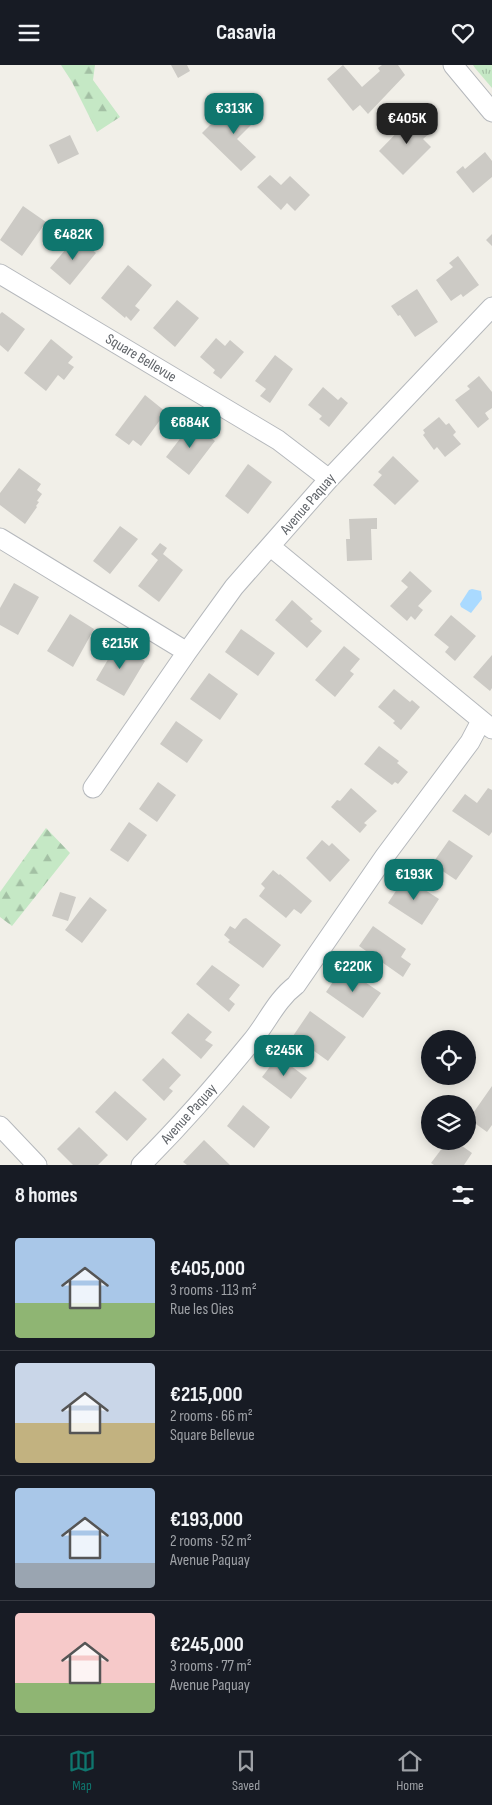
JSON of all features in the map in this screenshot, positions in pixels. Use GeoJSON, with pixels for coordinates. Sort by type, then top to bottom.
{"type":"FeatureCollection","features":[{"type":"Feature","properties":{"kind":"street"},"geometry":{"type":"LineString","coordinates":[[453,65],[492,112]]}},
{"type":"Feature","properties":{"kind":"street","name":"Square Bellevue"},"geometry":{"type":"LineString","coordinates":[[0,274],[278,440],[329,479]]}},
{"type":"Feature","properties":{"kind":"street","name":"Avenue Paquay"},"geometry":{"type":"LineString","coordinates":[[141,1165],[181,1124],[264,1027],[280,1000],[296,985],[386,856],[470,742],[487,725],[271,547],[289,523],[329,479],[492,307]]}},
{"type":"Feature","properties":{"kind":"street"},"geometry":{"type":"LineString","coordinates":[[0,538],[187,652]]}},
{"type":"Feature","properties":{"kind":"street"},"geometry":{"type":"LineString","coordinates":[[93,788],[234,587],[271,547]]}},
{"type":"Feature","properties":{"kind":"street"},"geometry":{"type":"LineString","coordinates":[[0,1126],[37,1165]]}},
{"type":"Feature","properties":{"kind":"green space"},"geometry":{"type":"Polygon","coordinates":[[[61,65],[95,65],[93,80],[120,117],[97,132],[72,82],[61,65]]]}},
{"type":"Feature","properties":{"kind":"green space"},"geometry":{"type":"Polygon","coordinates":[[[473,65],[492,65],[492,88],[475,68],[473,65]]]}},
{"type":"Feature","properties":{"kind":"green space"},"geometry":{"type":"Polygon","coordinates":[[[46,828],[70,853],[12,926],[0,917],[0,892],[46,828]]]}},
{"type":"Feature","properties":{"kind":"water"},"geometry":{"type":"Polygon","coordinates":[[[469,590],[481,591],[482,599],[471,613],[461,607],[460,604],[469,590]]]}},
{"type":"Feature","properties":{"kind":"building"},"geometry":{"type":"Polygon","coordinates":[[[171,65],[187,65],[190,71],[178,78],[171,65]]]}},
{"type":"Feature","properties":{"kind":"building"},"geometry":{"type":"Polygon","coordinates":[[[343,65],[362,87],[380,71],[378,68],[382,65],[398,65],[405,75],[368,114],[360,105],[353,111],[327,79],[343,65]]]}},
{"type":"Feature","properties":{"kind":"building"},"geometry":{"type":"Polygon","coordinates":[[[246,100],[261,115],[237,139],[256,157],[241,171],[202,133],[218,117],[224,122],[246,100]]]}},
{"type":"Feature","properties":{"kind":"building"},"geometry":{"type":"Polygon","coordinates":[[[414,115],[431,132],[423,139],[431,147],[403,175],[379,151],[414,115]]]}},
{"type":"Feature","properties":{"kind":"building"},"geometry":{"type":"Polygon","coordinates":[[[70,135],[79,154],[58,164],[49,145],[70,135]]]}},
{"type":"Feature","properties":{"kind":"building"},"geometry":{"type":"Polygon","coordinates":[[[485,152],[492,161],[492,177],[473,193],[456,172],[463,166],[465,169],[485,152]]]}},
{"type":"Feature","properties":{"kind":"building"},"geometry":{"type":"Polygon","coordinates":[[[270,175],[281,185],[290,176],[310,195],[295,211],[287,203],[281,210],[257,187],[270,175]]]}},
{"type":"Feature","properties":{"kind":"building"},"geometry":{"type":"Polygon","coordinates":[[[23,206],[46,222],[22,256],[0,240],[23,206]]]}},
{"type":"Feature","properties":{"kind":"building"},"geometry":{"type":"Polygon","coordinates":[[[492,234],[492,246],[486,240],[492,234]]]}},
{"type":"Feature","properties":{"kind":"building"},"geometry":{"type":"Polygon","coordinates":[[[76,237],[96,253],[70,285],[50,268],[76,237]]]}},
{"type":"Feature","properties":{"kind":"building"},"geometry":{"type":"Polygon","coordinates":[[[458,256],[479,285],[463,297],[461,294],[451,301],[436,280],[453,267],[449,263],[458,256]]]}},
{"type":"Feature","properties":{"kind":"building"},"geometry":{"type":"Polygon","coordinates":[[[128,265],[152,285],[135,306],[140,310],[131,321],[101,298],[128,265]]]}},
{"type":"Feature","properties":{"kind":"building"},"geometry":{"type":"Polygon","coordinates":[[[417,289],[438,322],[415,337],[400,315],[398,316],[391,306],[417,289]]]}},
{"type":"Feature","properties":{"kind":"building"},"geometry":{"type":"Polygon","coordinates":[[[177,300],[199,318],[175,347],[153,328],[177,300]]]}},
{"type":"Feature","properties":{"kind":"building"},"geometry":{"type":"Polygon","coordinates":[[[2,312],[25,329],[8,352],[0,345],[0,314],[2,312]]]}},
{"type":"Feature","properties":{"kind":"building"},"geometry":{"type":"Polygon","coordinates":[[[216,338],[225,346],[230,340],[244,352],[221,379],[213,373],[215,370],[200,357],[216,338]]]}},
{"type":"Feature","properties":{"kind":"building"},"geometry":{"type":"Polygon","coordinates":[[[51,339],[73,357],[68,363],[74,367],[64,380],[58,375],[46,391],[24,373],[51,339]]]}},
{"type":"Feature","properties":{"kind":"building"},"geometry":{"type":"Polygon","coordinates":[[[275,355],[293,369],[270,403],[260,396],[266,389],[255,381],[275,355]]]}},
{"type":"Feature","properties":{"kind":"building"},"geometry":{"type":"Polygon","coordinates":[[[479,376],[492,392],[492,408],[485,413],[489,419],[478,428],[455,400],[470,389],[467,386],[479,376]]]}},
{"type":"Feature","properties":{"kind":"building"},"geometry":{"type":"Polygon","coordinates":[[[323,387],[338,400],[341,397],[348,403],[329,427],[319,419],[322,416],[308,405],[323,387]]]}},
{"type":"Feature","properties":{"kind":"building"},"geometry":{"type":"Polygon","coordinates":[[[145,395],[166,412],[141,446],[133,440],[129,445],[115,435],[145,395]]]}},
{"type":"Feature","properties":{"kind":"building"},"geometry":{"type":"Polygon","coordinates":[[[439,417],[446,425],[449,423],[456,432],[453,435],[461,444],[445,457],[437,447],[434,450],[423,435],[425,433],[423,430],[439,417]]]}},
{"type":"Feature","properties":{"kind":"building"},"geometry":{"type":"Polygon","coordinates":[[[192,423],[215,441],[189,475],[166,457],[192,423]]]}},
{"type":"Feature","properties":{"kind":"building"},"geometry":{"type":"Polygon","coordinates":[[[393,456],[419,481],[395,505],[373,485],[382,475],[378,472],[393,456]]]}},
{"type":"Feature","properties":{"kind":"building"},"geometry":{"type":"Polygon","coordinates":[[[248,464],[272,482],[248,514],[225,496],[248,464]]]}},
{"type":"Feature","properties":{"kind":"building"},"geometry":{"type":"Polygon","coordinates":[[[19,468],[41,484],[37,490],[42,494],[37,501],[39,502],[37,507],[25,524],[0,505],[0,493],[19,468]]]}},
{"type":"Feature","properties":{"kind":"building"},"geometry":{"type":"Polygon","coordinates":[[[377,518],[377,529],[371,529],[372,560],[347,561],[346,539],[350,539],[349,519],[377,518]]]}},
{"type":"Feature","properties":{"kind":"building"},"geometry":{"type":"Polygon","coordinates":[[[120,526],[138,539],[110,574],[93,561],[120,526]]]}},
{"type":"Feature","properties":{"kind":"building"},"geometry":{"type":"Polygon","coordinates":[[[160,543],[167,548],[163,554],[183,570],[159,602],[138,586],[158,560],[151,554],[160,543]]]}},
{"type":"Feature","properties":{"kind":"building"},"geometry":{"type":"Polygon","coordinates":[[[410,571],[432,591],[418,606],[423,610],[415,620],[411,616],[407,621],[390,606],[408,587],[401,581],[410,571]]]}},
{"type":"Feature","properties":{"kind":"building"},"geometry":{"type":"Polygon","coordinates":[[[14,583],[39,597],[18,635],[0,625],[0,608],[14,583]]]}},
{"type":"Feature","properties":{"kind":"building"},"geometry":{"type":"Polygon","coordinates":[[[292,600],[313,619],[310,621],[322,631],[307,648],[275,620],[292,600]]]}},
{"type":"Feature","properties":{"kind":"building"},"geometry":{"type":"Polygon","coordinates":[[[70,614],[94,629],[73,667],[47,651],[70,614]]]}},
{"type":"Feature","properties":{"kind":"building"},"geometry":{"type":"Polygon","coordinates":[[[451,615],[476,636],[455,661],[445,652],[449,647],[434,635],[451,615]]]}},
{"type":"Feature","properties":{"kind":"building"},"geometry":{"type":"Polygon","coordinates":[[[241,629],[275,653],[258,676],[225,652],[241,629]]]}},
{"type":"Feature","properties":{"kind":"building"},"geometry":{"type":"Polygon","coordinates":[[[117,644],[145,661],[124,696],[96,680],[117,644]]]}},
{"type":"Feature","properties":{"kind":"building"},"geometry":{"type":"Polygon","coordinates":[[[344,646],[360,659],[350,671],[354,674],[335,697],[315,680],[344,646]]]}},
{"type":"Feature","properties":{"kind":"building"},"geometry":{"type":"Polygon","coordinates":[[[492,655],[492,688],[490,691],[473,677],[492,655]]]}},
{"type":"Feature","properties":{"kind":"building"},"geometry":{"type":"Polygon","coordinates":[[[209,673],[238,694],[220,720],[190,699],[209,673]]]}},
{"type":"Feature","properties":{"kind":"building"},"geometry":{"type":"Polygon","coordinates":[[[394,689],[410,702],[412,700],[420,707],[401,730],[393,723],[395,721],[378,707],[394,689]]]}},
{"type":"Feature","properties":{"kind":"building"},"geometry":{"type":"Polygon","coordinates":[[[176,721],[203,740],[187,763],[160,744],[176,721]]]}},
{"type":"Feature","properties":{"kind":"building"},"geometry":{"type":"Polygon","coordinates":[[[379,746],[399,761],[397,763],[408,772],[398,784],[395,782],[392,785],[364,764],[379,746]]]}},
{"type":"Feature","properties":{"kind":"building"},"geometry":{"type":"Polygon","coordinates":[[[158,782],[176,795],[157,822],[139,809],[158,782]]]}},
{"type":"Feature","properties":{"kind":"building"},"geometry":{"type":"Polygon","coordinates":[[[351,788],[377,811],[364,823],[367,825],[360,833],[331,807],[337,800],[340,801],[351,788]]]}},
{"type":"Feature","properties":{"kind":"building"},"geometry":{"type":"Polygon","coordinates":[[[488,788],[492,790],[492,832],[489,836],[452,811],[465,794],[477,803],[488,788]]]}},
{"type":"Feature","properties":{"kind":"building"},"geometry":{"type":"Polygon","coordinates":[[[129,822],[147,835],[128,862],[110,850],[129,822]]]}},
{"type":"Feature","properties":{"kind":"building"},"geometry":{"type":"Polygon","coordinates":[[[322,840],[329,846],[332,843],[350,860],[330,882],[306,858],[322,840]]]}},
{"type":"Feature","properties":{"kind":"building"},"geometry":{"type":"Polygon","coordinates":[[[449,840],[473,856],[456,880],[432,864],[449,840]]]}},
{"type":"Feature","properties":{"kind":"building"},"geometry":{"type":"Polygon","coordinates":[[[273,870],[312,901],[301,914],[294,909],[286,918],[259,896],[265,888],[261,884],[273,870]]]}},
{"type":"Feature","properties":{"kind":"building"},"geometry":{"type":"Polygon","coordinates":[[[405,877],[439,899],[422,925],[388,903],[405,877]]]}},
{"type":"Feature","properties":{"kind":"building"},"geometry":{"type":"Polygon","coordinates":[[[60,892],[76,897],[68,921],[52,916],[60,892]]]}},
{"type":"Feature","properties":{"kind":"building"},"geometry":{"type":"Polygon","coordinates":[[[90,897],[107,910],[82,943],[65,930],[90,897]]]}},
{"type":"Feature","properties":{"kind":"building"},"geometry":{"type":"Polygon","coordinates":[[[246,918],[281,945],[263,968],[228,942],[230,940],[224,935],[230,926],[235,929],[246,918]]]}},
{"type":"Feature","properties":{"kind":"building"},"geometry":{"type":"Polygon","coordinates":[[[373,926],[406,949],[401,957],[411,964],[403,977],[359,946],[373,926]]]}},
{"type":"Feature","properties":{"kind":"building"},"geometry":{"type":"Polygon","coordinates":[[[212,965],[240,985],[229,999],[235,1004],[229,1012],[196,984],[212,965]]]}},
{"type":"Feature","properties":{"kind":"building"},"geometry":{"type":"Polygon","coordinates":[[[343,967],[381,993],[363,1018],[326,992],[343,967]]]}},
{"type":"Feature","properties":{"kind":"building"},"geometry":{"type":"Polygon","coordinates":[[[310,1011],[346,1037],[328,1061],[293,1036],[310,1011]]]}},
{"type":"Feature","properties":{"kind":"building"},"geometry":{"type":"Polygon","coordinates":[[[188,1013],[212,1032],[205,1040],[213,1045],[201,1059],[171,1033],[188,1013]]]}},
{"type":"Feature","properties":{"kind":"building"},"geometry":{"type":"Polygon","coordinates":[[[278,1056],[307,1078],[291,1099],[262,1077],[278,1056]]]}},
{"type":"Feature","properties":{"kind":"building"},"geometry":{"type":"Polygon","coordinates":[[[163,1058],[181,1075],[169,1088],[173,1091],[164,1101],[142,1080],[163,1058]]]}},
{"type":"Feature","properties":{"kind":"building"},"geometry":{"type":"Polygon","coordinates":[[[492,1086],[492,1125],[487,1132],[476,1124],[476,1109],[492,1086]]]}},
{"type":"Feature","properties":{"kind":"building"},"geometry":{"type":"Polygon","coordinates":[[[115,1091],[147,1119],[127,1141],[95,1112],[115,1091]]]}},
{"type":"Feature","properties":{"kind":"building"},"geometry":{"type":"Polygon","coordinates":[[[243,1105],[270,1127],[254,1148],[227,1126],[243,1105]]]}},
{"type":"Feature","properties":{"kind":"building"},"geometry":{"type":"Polygon","coordinates":[[[79,1127],[108,1155],[98,1165],[73,1165],[57,1149],[79,1127]]]}},
{"type":"Feature","properties":{"kind":"building"},"geometry":{"type":"Polygon","coordinates":[[[204,1140],[230,1165],[187,1165],[183,1162],[204,1140]]]}},
{"type":"Feature","properties":{"kind":"building"},"geometry":{"type":"Polygon","coordinates":[[[441,1150],[468,1150],[472,1153],[464,1165],[434,1165],[431,1163],[441,1150]]]}}]}
